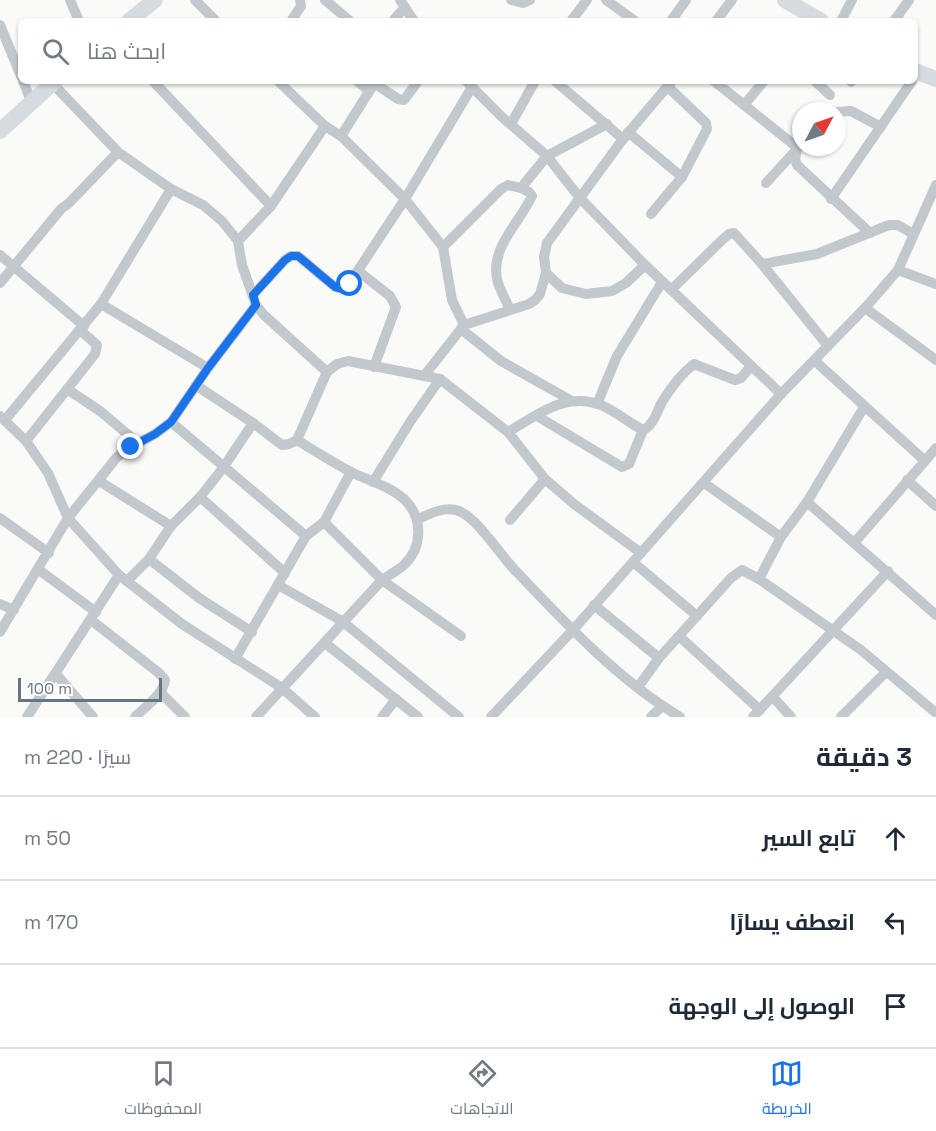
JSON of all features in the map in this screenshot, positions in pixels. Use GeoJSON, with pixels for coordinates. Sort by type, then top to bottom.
{"type":"FeatureCollection","features":[{"type":"Feature","properties":{"kind":"street"},"geometry":{"type":"LineString","coordinates":[[70,0],[78,18]]}},
{"type":"Feature","properties":{"kind":"street"},"geometry":{"type":"LineString","coordinates":[[133,18],[155,0]]}},
{"type":"Feature","properties":{"kind":"street"},"geometry":{"type":"LineString","coordinates":[[195,0],[213,18]]}},
{"type":"Feature","properties":{"kind":"street"},"geometry":{"type":"LineString","coordinates":[[293,18],[301,6],[300,0]]}},
{"type":"Feature","properties":{"kind":"street"},"geometry":{"type":"LineString","coordinates":[[325,0],[346,18]]}},
{"type":"Feature","properties":{"kind":"street"},"geometry":{"type":"LineString","coordinates":[[511,0],[523,3],[530,0]]}},
{"type":"Feature","properties":{"kind":"street"},"geometry":{"type":"LineString","coordinates":[[606,0],[631,18]]}},
{"type":"Feature","properties":{"kind":"street"},"geometry":{"type":"LineString","coordinates":[[673,18],[686,0]]}},
{"type":"Feature","properties":{"kind":"street"},"geometry":{"type":"LineString","coordinates":[[718,18],[732,0]]}},
{"type":"Feature","properties":{"kind":"street"},"geometry":{"type":"LineString","coordinates":[[785,0],[816,18]]}},
{"type":"Feature","properties":{"kind":"street"},"geometry":{"type":"LineString","coordinates":[[843,18],[852,0]]}},
{"type":"Feature","properties":{"kind":"street"},"geometry":{"type":"LineString","coordinates":[[896,18],[909,0]]}},
{"type":"Feature","properties":{"kind":"street"},"geometry":{"type":"LineString","coordinates":[[573,18],[584,1]]}},
{"type":"Feature","properties":{"kind":"street"},"geometry":{"type":"LineString","coordinates":[[395,18],[403,4],[412,18]]}},
{"type":"Feature","properties":{"kind":"street"},"geometry":{"type":"LineString","coordinates":[[0,25],[18,69]]}},
{"type":"Feature","properties":{"kind":"street"},"geometry":{"type":"LineString","coordinates":[[918,76],[936,79]]}},
{"type":"Feature","properties":{"kind":"street"},"geometry":{"type":"LineString","coordinates":[[24,84],[32,103]]}},
{"type":"Feature","properties":{"kind":"street"},"geometry":{"type":"LineString","coordinates":[[0,131],[52,84]]}},
{"type":"Feature","properties":{"kind":"street"},"geometry":{"type":"LineString","coordinates":[[56,84],[118,152],[171,189],[203,205],[222,221],[238,241],[242,265],[254,300],[264,315],[327,372]]}},
{"type":"Feature","properties":{"kind":"street"},"geometry":{"type":"LineString","coordinates":[[156,84],[271,206]]}},
{"type":"Feature","properties":{"kind":"street"},"geometry":{"type":"LineString","coordinates":[[281,84],[325,126],[341,136],[405,199],[443,247],[452,300],[463,327],[501,361],[572,401]]}},
{"type":"Feature","properties":{"kind":"street"},"geometry":{"type":"LineString","coordinates":[[361,84],[369,91]]}},
{"type":"Feature","properties":{"kind":"street"},"geometry":{"type":"LineString","coordinates":[[341,136],[372,87],[377,85],[398,99],[404,100],[416,84]]}},
{"type":"Feature","properties":{"kind":"street"},"geometry":{"type":"LineString","coordinates":[[0,632],[68,518],[117,457],[171,422],[254,300],[285,260],[291,256],[298,256],[335,287],[343,289],[350,284],[405,199],[470,84],[547,156],[579,197],[662,282],[781,394]]}},
{"type":"Feature","properties":{"kind":"street"},"geometry":{"type":"LineString","coordinates":[[511,124],[533,84]]}},
{"type":"Feature","properties":{"kind":"street"},"geometry":{"type":"LineString","coordinates":[[559,84],[607,124],[682,177]]}},
{"type":"Feature","properties":{"kind":"street"},"geometry":{"type":"LineString","coordinates":[[424,376],[463,327],[535,300],[540,294],[546,273],[544,257],[547,243],[625,136],[670,84],[706,123],[707,129],[682,177],[651,214]]}},
{"type":"Feature","properties":{"kind":"street"},"geometry":{"type":"LineString","coordinates":[[718,84],[792,141]]}},
{"type":"Feature","properties":{"kind":"street"},"geometry":{"type":"LineString","coordinates":[[744,105],[762,84]]}},
{"type":"Feature","properties":{"kind":"street"},"geometry":{"type":"LineString","coordinates":[[817,84],[830,95]]}},
{"type":"Feature","properties":{"kind":"street"},"geometry":{"type":"LineString","coordinates":[[831,199],[909,84]]}},
{"type":"Feature","properties":{"kind":"street"},"geometry":{"type":"LineString","coordinates":[[846,111],[850,111],[881,127]]}},
{"type":"Feature","properties":{"kind":"street"},"geometry":{"type":"LineString","coordinates":[[521,188],[547,156],[607,124]]}},
{"type":"Feature","properties":{"kind":"street"},"geometry":{"type":"LineString","coordinates":[[238,241],[271,206],[325,126]]}},
{"type":"Feature","properties":{"kind":"street"},"geometry":{"type":"LineString","coordinates":[[0,283],[61,209],[118,152]]}},
{"type":"Feature","properties":{"kind":"street"},"geometry":{"type":"LineString","coordinates":[[766,183],[792,154]]}},
{"type":"Feature","properties":{"kind":"street"},"geometry":{"type":"LineString","coordinates":[[796,156],[797,165],[870,233]]}},
{"type":"Feature","properties":{"kind":"street"},"geometry":{"type":"LineString","coordinates":[[443,247],[507,185],[529,192],[532,196],[499,251],[495,268],[498,283],[510,309]]}},
{"type":"Feature","properties":{"kind":"street"},"geometry":{"type":"LineString","coordinates":[[491,717],[573,630],[781,394],[815,361],[898,270],[936,185]]}},
{"type":"Feature","properties":{"kind":"street"},"geometry":{"type":"LineString","coordinates":[[171,189],[100,304],[82,328],[3,418],[26,441],[48,473],[68,518],[123,578],[182,624],[282,688],[315,717]]}},
{"type":"Feature","properties":{"kind":"street"},"geometry":{"type":"LineString","coordinates":[[762,264],[817,254],[889,225],[898,225],[913,234]]}},
{"type":"Feature","properties":{"kind":"street"},"geometry":{"type":"LineString","coordinates":[[671,290],[729,234],[734,233],[828,345]]}},
{"type":"Feature","properties":{"kind":"street"},"geometry":{"type":"LineString","coordinates":[[0,255],[82,328],[97,345],[97,349],[26,441]]}},
{"type":"Feature","properties":{"kind":"street"},"geometry":{"type":"LineString","coordinates":[[546,273],[562,288],[586,294],[612,291],[626,283],[645,265]]}},
{"type":"Feature","properties":{"kind":"street"},"geometry":{"type":"LineString","coordinates":[[898,270],[936,284]]}},
{"type":"Feature","properties":{"kind":"street"},"geometry":{"type":"LineString","coordinates":[[358,271],[390,296],[396,307],[374,367]]}},
{"type":"Feature","properties":{"kind":"street"},"geometry":{"type":"LineString","coordinates":[[597,404],[617,356],[662,282]]}},
{"type":"Feature","properties":{"kind":"street"},"geometry":{"type":"LineString","coordinates":[[100,304],[208,368]]}},
{"type":"Feature","properties":{"kind":"street"},"geometry":{"type":"LineString","coordinates":[[865,308],[936,360]]}},
{"type":"Feature","properties":{"kind":"street"},"geometry":{"type":"LineString","coordinates":[[197,386],[282,445],[297,440],[327,372],[337,364],[348,361],[440,379],[508,432],[546,479],[574,504],[641,553]]}},
{"type":"Feature","properties":{"kind":"street"},"geometry":{"type":"LineString","coordinates":[[815,361],[924,460]]}},
{"type":"Feature","properties":{"kind":"street"},"geometry":{"type":"LineString","coordinates":[[537,416],[622,467],[629,464],[643,430],[649,427],[663,399],[687,369],[694,364],[735,380],[741,378],[751,366]]}},
{"type":"Feature","properties":{"kind":"street"},"geometry":{"type":"LineString","coordinates":[[373,482],[440,379]]}},
{"type":"Feature","properties":{"kind":"street"},"geometry":{"type":"LineString","coordinates":[[68,388],[138,443]]}},
{"type":"Feature","properties":{"kind":"street"},"geometry":{"type":"LineString","coordinates":[[508,432],[551,406],[572,401],[597,404],[643,430]]}},
{"type":"Feature","properties":{"kind":"street"},"geometry":{"type":"LineString","coordinates":[[759,579],[781,537],[807,502],[864,407]]}},
{"type":"Feature","properties":{"kind":"street"},"geometry":{"type":"LineString","coordinates":[[171,422],[306,536]]}},
{"type":"Feature","properties":{"kind":"street"},"geometry":{"type":"LineString","coordinates":[[27,717],[93,616],[123,578],[148,559],[171,526],[200,497],[223,468],[253,423]]}},
{"type":"Feature","properties":{"kind":"street"},"geometry":{"type":"LineString","coordinates":[[256,717],[325,643],[342,621],[382,580],[405,564],[416,549],[419,534],[417,520],[407,502],[389,489],[351,472],[297,440]]}},
{"type":"Feature","properties":{"kind":"street"},"geometry":{"type":"LineString","coordinates":[[855,542],[936,448]]}},
{"type":"Feature","properties":{"kind":"street"},"geometry":{"type":"LineString","coordinates":[[235,659],[306,536],[324,522],[351,472]]}},
{"type":"Feature","properties":{"kind":"street"},"geometry":{"type":"LineString","coordinates":[[510,520],[546,479]]}},
{"type":"Feature","properties":{"kind":"street"},"geometry":{"type":"LineString","coordinates":[[907,480],[936,506]]}},
{"type":"Feature","properties":{"kind":"street"},"geometry":{"type":"LineString","coordinates":[[99,482],[171,526]]}},
{"type":"Feature","properties":{"kind":"street"},"geometry":{"type":"LineString","coordinates":[[704,483],[781,537]]}},
{"type":"Feature","properties":{"kind":"street"},"geometry":{"type":"LineString","coordinates":[[200,497],[285,573]]}},
{"type":"Feature","properties":{"kind":"street"},"geometry":{"type":"LineString","coordinates":[[807,502],[936,615]]}},
{"type":"Feature","properties":{"kind":"street"},"geometry":{"type":"LineString","coordinates":[[417,520],[449,510],[466,515],[476,523],[498,552],[573,630],[638,687],[680,717]]}},
{"type":"Feature","properties":{"kind":"street"},"geometry":{"type":"LineString","coordinates":[[0,518],[48,553]]}},
{"type":"Feature","properties":{"kind":"street"},"geometry":{"type":"LineString","coordinates":[[324,522],[382,580],[461,636]]}},
{"type":"Feature","properties":{"kind":"street"},"geometry":{"type":"LineString","coordinates":[[148,559],[199,598],[252,632]]}},
{"type":"Feature","properties":{"kind":"street"},"geometry":{"type":"LineString","coordinates":[[633,562],[697,616]]}},
{"type":"Feature","properties":{"kind":"street"},"geometry":{"type":"LineString","coordinates":[[39,570],[165,680],[160,692],[135,717]]}},
{"type":"Feature","properties":{"kind":"street"},"geometry":{"type":"LineString","coordinates":[[638,687],[659,658],[731,578],[742,570],[759,579],[861,650],[936,713]]}},
{"type":"Feature","properties":{"kind":"street"},"geometry":{"type":"LineString","coordinates":[[680,636],[757,714],[888,572]]}},
{"type":"Feature","properties":{"kind":"street"},"geometry":{"type":"LineString","coordinates":[[278,585],[342,621],[459,717]]}},
{"type":"Feature","properties":{"kind":"street"},"geometry":{"type":"LineString","coordinates":[[0,604],[14,610]]}},
{"type":"Feature","properties":{"kind":"street"},"geometry":{"type":"LineString","coordinates":[[594,605],[659,658]]}},
{"type":"Feature","properties":{"kind":"street"},"geometry":{"type":"LineString","coordinates":[[325,643],[418,717]]}},
{"type":"Feature","properties":{"kind":"street"},"geometry":{"type":"LineString","coordinates":[[841,717],[886,672]]}},
{"type":"Feature","properties":{"kind":"street"},"geometry":{"type":"LineString","coordinates":[[56,674],[93,717]]}},
{"type":"Feature","properties":{"kind":"street"},"geometry":{"type":"LineString","coordinates":[[160,692],[185,717]]}},
{"type":"Feature","properties":{"kind":"street"},"geometry":{"type":"LineString","coordinates":[[773,697],[791,717]]}},
{"type":"Feature","properties":{"kind":"street"},"geometry":{"type":"LineString","coordinates":[[382,717],[396,699]]}},
{"type":"Feature","properties":{"kind":"street"},"geometry":{"type":"LineString","coordinates":[[651,717],[662,706]]}},
{"type":"Feature","properties":{"kind":"route"},"geometry":{"type":"LineString","coordinates":[[131,447],[171,422],[208,368],[256,305],[253,295],[285,260],[291,256],[298,256],[335,287],[343,289],[350,284]]}}]}
